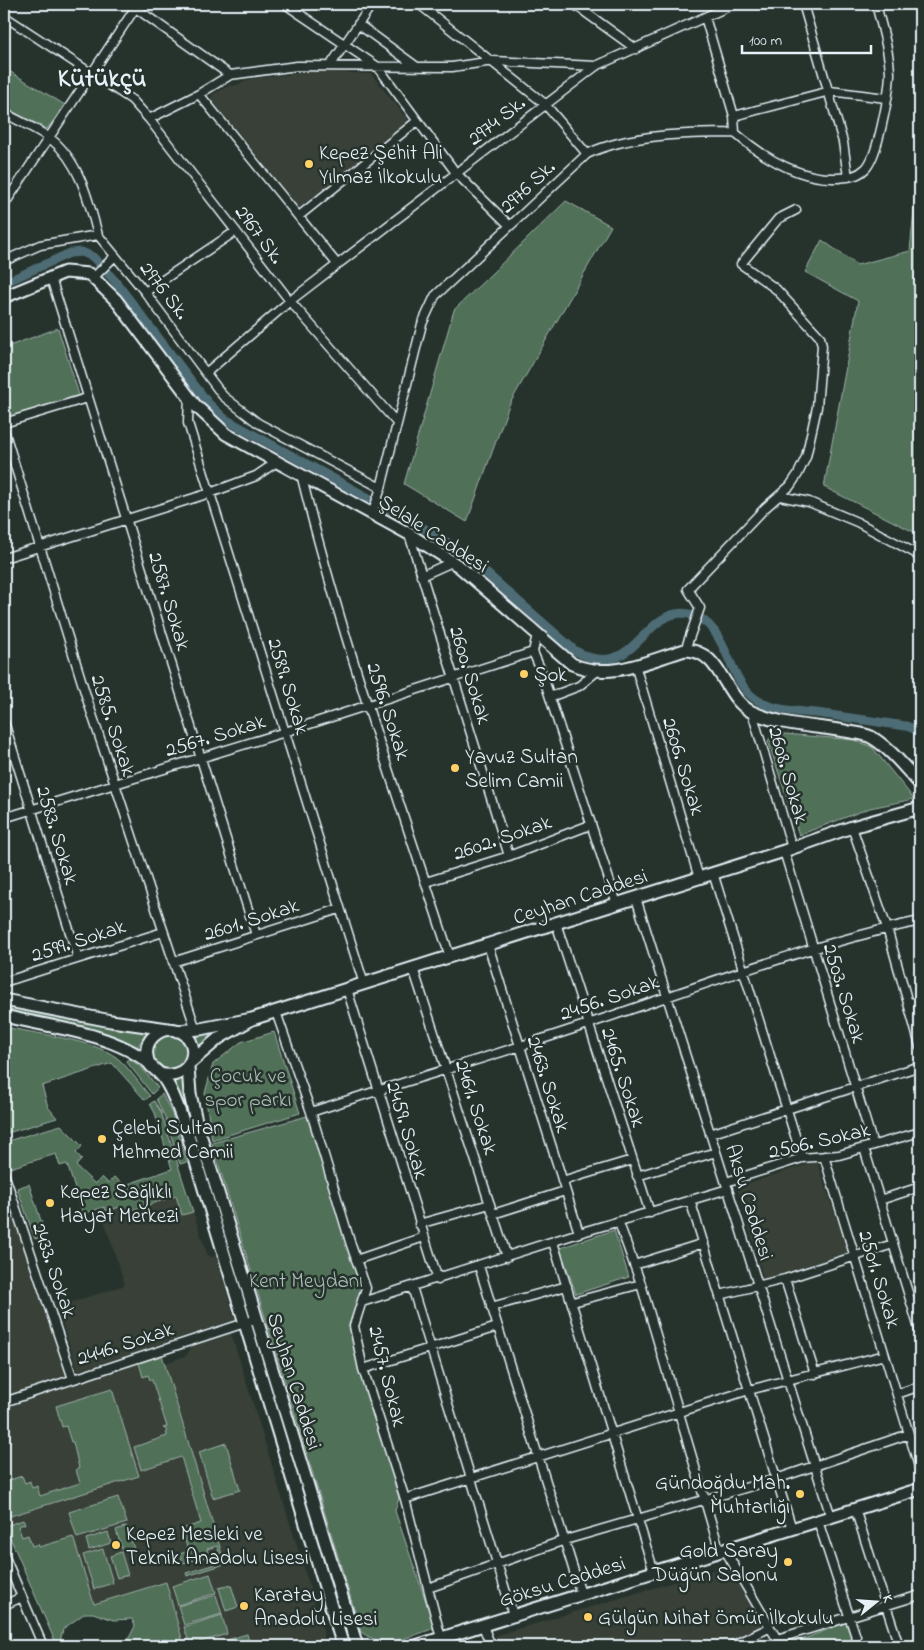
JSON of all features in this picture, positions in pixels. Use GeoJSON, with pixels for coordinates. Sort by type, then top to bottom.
{"type":"FeatureCollection","features":[{"type":"Feature","properties":{"kind":"street"},"geometry":{"type":"LineString","coordinates":[[285,4],[378,66],[456,173],[510,226]]}},
{"type":"Feature","properties":{"kind":"street"},"geometry":{"type":"LineString","coordinates":[[330,66],[372,4]]}},
{"type":"Feature","properties":{"kind":"street"},"geometry":{"type":"LineString","coordinates":[[419,4],[545,104],[587,154]]}},
{"type":"Feature","properties":{"kind":"street"},"geometry":{"type":"LineString","coordinates":[[574,4],[636,49]]}},
{"type":"Feature","properties":{"kind":"street"},"geometry":{"type":"LineString","coordinates":[[715,8],[720,4]]}},
{"type":"Feature","properties":{"kind":"street","name":"2974 Sk."},"geometry":{"type":"LineString","coordinates":[[207,372],[290,301],[596,66],[705,16],[715,8],[734,4]]}},
{"type":"Feature","properties":{"kind":"street"},"geometry":{"type":"LineString","coordinates":[[803,4],[830,91],[843,142],[848,177]]}},
{"type":"Feature","properties":{"kind":"street"},"geometry":{"type":"LineString","coordinates":[[705,16],[734,116],[735,133],[760,152],[792,170],[821,178],[848,177],[864,170],[874,157],[890,74],[876,4]]}},
{"type":"Feature","properties":{"kind":"street"},"geometry":{"type":"LineString","coordinates":[[4,204],[50,138],[134,5],[230,75]]}},
{"type":"Feature","properties":{"kind":"street","name":"2967 Sk."},"geometry":{"type":"LineString","coordinates":[[4,16],[90,75],[132,100],[149,119],[290,301],[396,422]]}},
{"type":"Feature","properties":{"kind":"street"},"geometry":{"type":"LineString","coordinates":[[358,24],[417,67]]}},
{"type":"Feature","properties":{"kind":"street"},"geometry":{"type":"LineString","coordinates":[[149,119],[199,94],[230,75],[296,66],[452,67],[493,61],[596,66]]}},
{"type":"Feature","properties":{"kind":"street"},"geometry":{"type":"LineString","coordinates":[[734,116],[830,91],[886,98]]}},
{"type":"Feature","properties":{"kind":"street"},"geometry":{"type":"LineString","coordinates":[[199,94],[338,264]]}},
{"type":"Feature","properties":{"kind":"street"},"geometry":{"type":"LineString","coordinates":[[4,113],[50,138],[61,148],[75,170],[87,195],[98,235],[40,246],[4,261]]}},
{"type":"Feature","properties":{"kind":"street"},"geometry":{"type":"LineString","coordinates":[[299,216],[417,122]]}},
{"type":"Feature","properties":{"kind":"street","name":"2976 Sk."},"geometry":{"type":"LineString","coordinates":[[372,514],[381,488],[422,324],[435,296],[587,154],[600,148],[655,137],[735,133]]}},
{"type":"Feature","properties":{"kind":"street"},"geometry":{"type":"LineString","coordinates":[[796,210],[778,219],[741,264],[776,289],[820,337],[822,346],[817,407],[806,457],[798,474],[780,496],[765,508],[688,589],[700,608],[685,650],[697,650],[707,656],[742,706],[752,712],[786,722],[868,735],[891,753],[920,784]]}},
{"type":"Feature","properties":{"kind":"street"},"geometry":{"type":"LineString","coordinates":[[145,292],[236,231]]}},
{"type":"Feature","properties":{"kind":"street","name":"2976 Sk."},"geometry":{"type":"LineString","coordinates":[[98,235],[113,258],[145,292],[207,372],[223,396],[258,423],[381,488]]}},
{"type":"Feature","properties":{"kind":"street"},"geometry":{"type":"LineString","coordinates":[[4,297],[65,272],[98,274],[113,258]]}},
{"type":"Feature","properties":{"kind":"street","name":"Şelale Caddesi"},"geometry":{"type":"LineString","coordinates":[[98,274],[188,397],[211,422],[226,434],[409,534],[452,562],[572,664],[596,672],[610,672],[685,650]]}},
{"type":"Feature","properties":{"kind":"street","name":"2587. Sokak"},"geometry":{"type":"LineString","coordinates":[[51,278],[256,935]]}},
{"type":"Feature","properties":{"kind":"street","name":"2589. Sokak"},"geometry":{"type":"LineString","coordinates":[[188,397],[188,423],[364,984]]}},
{"type":"Feature","properties":{"kind":"street"},"geometry":{"type":"LineString","coordinates":[[4,423],[87,398]]}},
{"type":"Feature","properties":{"kind":"street","name":"2585. Sokak"},"geometry":{"type":"LineString","coordinates":[[4,430],[115,783],[196,1030]]}},
{"type":"Feature","properties":{"kind":"street"},"geometry":{"type":"LineString","coordinates":[[4,558],[210,493],[256,476],[278,461]]}},
{"type":"Feature","properties":{"kind":"street","name":"2596. Sokak"},"geometry":{"type":"LineString","coordinates":[[301,474],[314,526],[369,705],[450,957]]}},
{"type":"Feature","properties":{"kind":"street"},"geometry":{"type":"LineString","coordinates":[[780,496],[809,502],[857,522],[914,553],[920,559]]}},
{"type":"Feature","properties":{"kind":"street","name":"2600. Sokak"},"geometry":{"type":"LineString","coordinates":[[409,534],[509,856]]}},
{"type":"Feature","properties":{"kind":"street"},"geometry":{"type":"LineString","coordinates":[[421,576],[452,562]]}},
{"type":"Feature","properties":{"kind":"street"},"geometry":{"type":"LineString","coordinates":[[537,634],[532,652],[550,697],[617,904]]}},
{"type":"Feature","properties":{"kind":"street","name":"2567. Sokak"},"geometry":{"type":"LineString","coordinates":[[4,818],[31,808],[285,732],[532,652]]}},
{"type":"Feature","properties":{"kind":"street","name":"2606. Sokak"},"geometry":{"type":"LineString","coordinates":[[635,665],[699,878]]}},
{"type":"Feature","properties":{"kind":"street"},"geometry":{"type":"LineString","coordinates":[[550,697],[579,686],[596,672]]}},
{"type":"Feature","properties":{"kind":"street","name":"2608. Sokak"},"geometry":{"type":"LineString","coordinates":[[752,712],[788,849]]}},
{"type":"Feature","properties":{"kind":"street","name":"2583. Sokak"},"geometry":{"type":"LineString","coordinates":[[4,722],[78,958]]}},
{"type":"Feature","properties":{"kind":"street","name":"Ceyhan Caddesi"},"geometry":{"type":"LineString","coordinates":[[4,1000],[111,1021],[174,1030],[196,1030],[252,1019],[699,878],[852,827],[920,808]]}},
{"type":"Feature","properties":{"kind":"street","name":"2602. Sokak"},"geometry":{"type":"LineString","coordinates":[[426,882],[509,856],[590,825]]}},
{"type":"Feature","properties":{"kind":"street"},"geometry":{"type":"LineString","coordinates":[[852,827],[887,928],[920,1041]]}},
{"type":"Feature","properties":{"kind":"street","name":"2503. Sokak"},"geometry":{"type":"LineString","coordinates":[[788,849],[814,949],[873,1145]]}},
{"type":"Feature","properties":{"kind":"street"},"geometry":{"type":"LineString","coordinates":[[713,873],[745,970],[802,1158]]}},
{"type":"Feature","properties":{"kind":"street","name":"Aksu Caddesi"},"geometry":{"type":"LineString","coordinates":[[636,898],[831,1517]]}},
{"type":"Feature","properties":{"kind":"street","name":"2601. Sokak"},"geometry":{"type":"LineString","coordinates":[[173,962],[339,909]]}},
{"type":"Feature","properties":{"kind":"street","name":"2456. Sokak"},"geometry":{"type":"LineString","coordinates":[[311,1112],[588,1024],[667,995],[745,970],[887,928],[920,921]]}},
{"type":"Feature","properties":{"kind":"street","name":"2465. Sokak"},"geometry":{"type":"LineString","coordinates":[[556,923],[650,1213]]}},
{"type":"Feature","properties":{"kind":"street","name":"2599. Sokak"},"geometry":{"type":"LineString","coordinates":[[4,982],[163,932]]}},
{"type":"Feature","properties":{"kind":"street","name":"2463. Sokak"},"geometry":{"type":"LineString","coordinates":[[488,945],[518,1046],[579,1233]]}},
{"type":"Feature","properties":{"kind":"street","name":"2461. Sokak"},"geometry":{"type":"LineString","coordinates":[[413,968],[507,1257]]}},
{"type":"Feature","properties":{"kind":"street","name":"2459. Sokak"},"geometry":{"type":"LineString","coordinates":[[348,989],[438,1280]]}},
{"type":"Feature","properties":{"kind":"street"},"geometry":{"type":"LineString","coordinates":[[908,1004],[920,1000]]}},
{"type":"Feature","properties":{"kind":"street","name":"2457. Sokak"},"geometry":{"type":"LineString","coordinates":[[276,1012],[311,1112],[366,1288],[354,1326],[363,1369],[405,1499],[440,1638]]}},
{"type":"Feature","properties":{"kind":"street"},"geometry":{"type":"LineString","coordinates":[[4,1016],[109,1041],[132,1051],[149,1063],[160,1074],[176,1075],[190,1064],[192,1046],[189,1040],[174,1030],[155,1034],[147,1048],[149,1063]]}},
{"type":"Feature","properties":{"kind":"street","name":"Ceyhan Caddesi"},"geometry":{"type":"LineString","coordinates":[[190,1064],[219,1038],[252,1019]]}},
{"type":"Feature","properties":{"kind":"street","name":"Seyhan Caddesi"},"geometry":{"type":"LineString","coordinates":[[190,1064],[188,1082],[193,1109],[357,1646]]}},
{"type":"Feature","properties":{"kind":"street"},"geometry":{"type":"LineString","coordinates":[[710,1134],[920,1066]]}},
{"type":"Feature","properties":{"kind":"street","name":"Seyhan Caddesi"},"geometry":{"type":"LineString","coordinates":[[160,1074],[176,1103],[186,1129],[343,1646]]}},
{"type":"Feature","properties":{"kind":"street","name":"2506. Sokak"},"geometry":{"type":"LineString","coordinates":[[362,1302],[438,1280],[579,1233],[690,1200],[802,1158],[838,1155],[920,1132]]}},
{"type":"Feature","properties":{"kind":"street"},"geometry":{"type":"LineString","coordinates":[[864,1148],[920,1332]]}},
{"type":"Feature","properties":{"kind":"street"},"geometry":{"type":"LineString","coordinates":[[638,1176],[716,1152]]}},
{"type":"Feature","properties":{"kind":"street","name":"2501. Sokak"},"geometry":{"type":"LineString","coordinates":[[824,1156],[920,1470]]}},
{"type":"Feature","properties":{"kind":"street"},"geometry":{"type":"LineString","coordinates":[[562,1181],[632,1160]]}},
{"type":"Feature","properties":{"kind":"street","name":"2433. Sokak"},"geometry":{"type":"LineString","coordinates":[[4,1172],[74,1379]]}},
{"type":"Feature","properties":{"kind":"street"},"geometry":{"type":"LineString","coordinates":[[880,1200],[920,1187]]}},
{"type":"Feature","properties":{"kind":"street"},"geometry":{"type":"LineString","coordinates":[[493,1214],[565,1191]]}},
{"type":"Feature","properties":{"kind":"street"},"geometry":{"type":"LineString","coordinates":[[4,1201],[13,1199]]}},
{"type":"Feature","properties":{"kind":"street"},"geometry":{"type":"LineString","coordinates":[[690,1200],[792,1529]]}},
{"type":"Feature","properties":{"kind":"street"},"geometry":{"type":"LineString","coordinates":[[420,1224],[490,1204]]}},
{"type":"Feature","properties":{"kind":"street"},"geometry":{"type":"LineString","coordinates":[[620,1222],[641,1284],[705,1499],[723,1551],[779,1643],[920,1595]]}},
{"type":"Feature","properties":{"kind":"street"},"geometry":{"type":"LineString","coordinates":[[356,1260],[424,1237]]}},
{"type":"Feature","properties":{"kind":"street"},"geometry":{"type":"LineString","coordinates":[[553,1242],[654,1572]]}},
{"type":"Feature","properties":{"kind":"street"},"geometry":{"type":"LineString","coordinates":[[634,1265],[704,1243]]}},
{"type":"Feature","properties":{"kind":"street"},"geometry":{"type":"LineString","coordinates":[[720,1295],[758,1286],[893,1244]]}},
{"type":"Feature","properties":{"kind":"street"},"geometry":{"type":"LineString","coordinates":[[479,1266],[581,1594]]}},
{"type":"Feature","properties":{"kind":"street"},"geometry":{"type":"LineString","coordinates":[[785,1278],[815,1374]]}},
{"type":"Feature","properties":{"kind":"street"},"geometry":{"type":"LineString","coordinates":[[572,1302],[641,1284]]}},
{"type":"Feature","properties":{"kind":"street"},"geometry":{"type":"LineString","coordinates":[[491,1307],[567,1286]]}},
{"type":"Feature","properties":{"kind":"street"},"geometry":{"type":"LineString","coordinates":[[412,1287],[496,1566],[513,1615]]}},
{"type":"Feature","properties":{"kind":"street","name":"2446. Sokak"},"geometry":{"type":"LineString","coordinates":[[4,1402],[257,1319]]}},
{"type":"Feature","properties":{"kind":"street"},"geometry":{"type":"LineString","coordinates":[[363,1369],[497,1326]]}},
{"type":"Feature","properties":{"kind":"street"},"geometry":{"type":"LineString","coordinates":[[405,1499],[749,1390],[885,1355]]}},
{"type":"Feature","properties":{"kind":"street"},"geometry":{"type":"LineString","coordinates":[[897,1394],[920,1386]]}},
{"type":"Feature","properties":{"kind":"street"},"geometry":{"type":"LineString","coordinates":[[428,1588],[496,1566],[565,1540],[776,1479],[814,1464],[909,1434]]}},
{"type":"Feature","properties":{"kind":"street","name":"Göksu Caddesi"},"geometry":{"type":"LineString","coordinates":[[416,1646],[920,1489]]}},
{"type":"Feature","properties":{"kind":"street"},"geometry":{"type":"LineString","coordinates":[[855,1509],[900,1646]]}},
{"type":"Feature","properties":{"kind":"street"},"geometry":{"type":"LineString","coordinates":[[818,1521],[859,1646]]}},
{"type":"Feature","properties":{"kind":"street"},"geometry":{"type":"LineString","coordinates":[[4,1555],[43,1646]]}},
{"type":"Feature","properties":{"kind":"street"},"geometry":{"type":"LineString","coordinates":[[4,1604],[22,1597]]}},
{"type":"Feature","properties":{"kind":"street"},"geometry":{"type":"LineString","coordinates":[[482,1626],[491,1646]]}},
{"type":"Feature","properties":{"kind":"street"},"geometry":{"type":"LineString","coordinates":[[731,1646],[769,1628]]}},
{"type":"Feature","properties":{"kind":"shaded area","name":"Kepez Şehit Ali Yılmaz İlkokulu"},"geometry":{"type":"Polygon","coordinates":[[[318,71],[371,74],[409,121],[299,208],[211,99],[212,95],[230,85],[234,86],[250,79],[318,71]]]}},
{"type":"Feature","properties":{"kind":"shaded area"},"geometry":{"type":"Polygon","coordinates":[[[817,1161],[848,1252],[764,1280],[737,1187],[817,1161]]]}},
{"type":"Feature","properties":{"kind":"shaded area"},"geometry":{"type":"Polygon","coordinates":[[[183,1181],[207,1254],[211,1257],[216,1256],[235,1320],[78,1371],[57,1307],[125,1285],[100,1208],[183,1181]]]}},
{"type":"Feature","properties":{"kind":"shaded area"},"geometry":{"type":"Polygon","coordinates":[[[10,1207],[67,1375],[4,1397],[4,1209],[10,1207]]]}},
{"type":"Feature","properties":{"kind":"shaded area"},"geometry":{"type":"Polygon","coordinates":[[[231,1333],[323,1630],[323,1640],[318,1646],[184,1646],[166,1582],[45,1618],[4,1523],[4,1408],[162,1355],[165,1363],[186,1356],[192,1346],[231,1333]]]}},
{"type":"Feature","properties":{"kind":"shaded area"},"geometry":{"type":"Polygon","coordinates":[[[730,1565],[764,1624],[720,1646],[496,1646],[494,1641],[498,1635],[730,1565]]]}},
{"type":"Feature","properties":{"kind":"green space"},"geometry":{"type":"Polygon","coordinates":[[[4,68],[65,105],[47,129],[4,107],[4,68]]]}},
{"type":"Feature","properties":{"kind":"green space"},"geometry":{"type":"Polygon","coordinates":[[[920,149],[920,535],[824,487],[858,301],[805,272],[822,240],[857,265],[910,251],[920,149]]]}},
{"type":"Feature","properties":{"kind":"green space"},"geometry":{"type":"Polygon","coordinates":[[[566,201],[611,226],[509,405],[467,522],[404,484],[454,310],[566,201]]]}},
{"type":"Feature","properties":{"kind":"green space"},"geometry":{"type":"Polygon","coordinates":[[[58,328],[79,395],[7,418],[4,407],[4,348],[58,328]]]}},
{"type":"Feature","properties":{"kind":"green space"},"geometry":{"type":"Polygon","coordinates":[[[773,733],[855,740],[872,747],[914,799],[870,808],[799,835],[768,741],[773,733]]]}},
{"type":"Feature","properties":{"kind":"green space"},"geometry":{"type":"Polygon","coordinates":[[[4,1005],[147,1032],[137,1048],[107,1036],[4,1012],[4,1005]]]}},
{"type":"Feature","properties":{"kind":"green space"},"geometry":{"type":"Polygon","coordinates":[[[235,1024],[199,1049],[197,1048],[192,1034],[235,1024]]]}},
{"type":"Feature","properties":{"kind":"green space"},"geometry":{"type":"Polygon","coordinates":[[[4,1027],[78,1042],[106,1051],[125,1066],[150,1096],[145,1100],[112,1063],[42,1086],[48,1107],[57,1118],[4,1134],[4,1085],[9,1083],[4,1066],[4,1027]]]}},
{"type":"Feature","properties":{"kind":"green space","name":"Çocuk ve spor parkı"},"geometry":{"type":"Polygon","coordinates":[[[274,1032],[300,1113],[212,1140],[205,1093],[213,1064],[241,1042],[274,1032]]]}},
{"type":"Feature","properties":{"kind":"green space"},"geometry":{"type":"Polygon","coordinates":[[[170,1035],[177,1036],[182,1040],[186,1045],[186,1059],[182,1064],[177,1068],[170,1069],[163,1068],[158,1064],[154,1059],[153,1052],[154,1045],[158,1040],[163,1036],[170,1035]]]}},
{"type":"Feature","properties":{"kind":"green space"},"geometry":{"type":"Polygon","coordinates":[[[129,1058],[143,1069],[158,1088],[152,1094],[126,1061],[129,1058]]]}},
{"type":"Feature","properties":{"kind":"green space"},"geometry":{"type":"Polygon","coordinates":[[[182,1077],[250,1315],[248,1316],[170,1081],[182,1077]]]}},
{"type":"Feature","properties":{"kind":"green space"},"geometry":{"type":"Polygon","coordinates":[[[162,1094],[172,1114],[187,1162],[180,1164],[165,1117],[156,1099],[162,1094]]]}},
{"type":"Feature","properties":{"kind":"green space"},"geometry":{"type":"Polygon","coordinates":[[[154,1101],[161,1112],[193,1212],[182,1215],[176,1196],[123,1213],[120,1207],[106,1211],[104,1207],[83,1214],[67,1164],[60,1166],[56,1154],[10,1168],[4,1142],[61,1125],[82,1146],[76,1153],[82,1159],[76,1166],[95,1184],[102,1177],[108,1183],[114,1177],[125,1185],[172,1169],[155,1113],[150,1104],[154,1101]]]}},
{"type":"Feature","properties":{"kind":"green space","name":"Kent Meydanı"},"geometry":{"type":"Polygon","coordinates":[[[307,1116],[362,1289],[349,1326],[399,1498],[395,1511],[435,1628],[397,1640],[379,1640],[361,1632],[212,1143],[307,1116]]]}},
{"type":"Feature","properties":{"kind":"green space"},"geometry":{"type":"Polygon","coordinates":[[[29,1184],[46,1236],[35,1239],[17,1188],[29,1184]]]}},
{"type":"Feature","properties":{"kind":"green space"},"geometry":{"type":"Polygon","coordinates":[[[614,1230],[629,1277],[576,1294],[560,1248],[614,1230]]]}},
{"type":"Feature","properties":{"kind":"green space"},"geometry":{"type":"Polygon","coordinates":[[[253,1325],[351,1644],[348,1645],[251,1326],[253,1325]]]}},
{"type":"Feature","properties":{"kind":"green space"},"geometry":{"type":"Polygon","coordinates":[[[162,1355],[225,1564],[187,1576],[186,1573],[222,1562],[217,1546],[207,1549],[209,1556],[183,1563],[180,1554],[188,1551],[182,1529],[201,1523],[181,1457],[141,1470],[134,1447],[167,1436],[166,1429],[163,1428],[167,1427],[152,1380],[150,1380],[148,1375],[143,1377],[139,1363],[162,1355]]]}},
{"type":"Feature","properties":{"kind":"green space"},"geometry":{"type":"Polygon","coordinates":[[[112,1389],[139,1476],[4,1518],[4,1482],[22,1476],[25,1483],[30,1481],[32,1488],[37,1486],[40,1496],[80,1483],[76,1470],[79,1468],[73,1442],[71,1442],[66,1426],[62,1427],[56,1406],[112,1389]]]}},
{"type":"Feature","properties":{"kind":"green space"},"geometry":{"type":"Polygon","coordinates":[[[226,1443],[240,1490],[213,1498],[199,1452],[226,1443]]]}},
{"type":"Feature","properties":{"kind":"green space"},"geometry":{"type":"Polygon","coordinates":[[[118,1497],[127,1523],[77,1538],[69,1512],[118,1497]]]}},
{"type":"Feature","properties":{"kind":"green space"},"geometry":{"type":"Polygon","coordinates":[[[23,1520],[25,1524],[18,1526],[22,1537],[28,1535],[32,1546],[38,1544],[39,1547],[73,1537],[94,1604],[166,1582],[184,1646],[125,1646],[135,1626],[132,1619],[114,1620],[93,1613],[85,1613],[63,1629],[59,1646],[57,1646],[5,1526],[23,1520]]]}},
{"type":"Feature","properties":{"kind":"green space"},"geometry":{"type":"Polygon","coordinates":[[[127,1526],[134,1549],[123,1552],[116,1530],[127,1526]]]}},
{"type":"Feature","properties":{"kind":"green space"},"geometry":{"type":"Polygon","coordinates":[[[108,1532],[111,1543],[89,1550],[86,1539],[108,1532]]]}},
{"type":"Feature","properties":{"kind":"green space"},"geometry":{"type":"Polygon","coordinates":[[[103,1549],[113,1583],[94,1589],[83,1555],[103,1549]]]}},
{"type":"Feature","properties":{"kind":"green space"},"geometry":{"type":"Polygon","coordinates":[[[121,1552],[128,1575],[117,1578],[110,1556],[121,1552]]]}},
{"type":"Feature","properties":{"kind":"green space"},"geometry":{"type":"Polygon","coordinates":[[[210,1574],[216,1593],[178,1605],[172,1586],[210,1574]]]}},
{"type":"Feature","properties":{"kind":"green space"},"geometry":{"type":"Polygon","coordinates":[[[231,1585],[238,1607],[226,1611],[219,1588],[231,1585]]]}},
{"type":"Feature","properties":{"kind":"green space"},"geometry":{"type":"Polygon","coordinates":[[[216,1595],[222,1614],[184,1625],[178,1606],[216,1595]]]}},
{"type":"Feature","properties":{"kind":"green space"},"geometry":{"type":"Polygon","coordinates":[[[222,1615],[227,1634],[190,1645],[184,1627],[222,1615]]]}},
{"type":"Feature","properties":{"kind":"green space"},"geometry":{"type":"Polygon","coordinates":[[[847,1622],[855,1646],[788,1645],[847,1622]]]}},
{"type":"Feature","properties":{"kind":"green space"},"geometry":{"type":"Polygon","coordinates":[[[247,1634],[250,1646],[207,1646],[247,1634]]]}},
{"type":"Feature","properties":{"kind":"waterway"},"geometry":{"type":"LineString","coordinates":[[4,283],[70,253],[82,252],[93,257],[115,281],[208,403],[225,419],[434,534],[461,551],[574,650],[595,659],[611,659],[625,652],[660,621],[673,614],[689,614],[702,620],[712,629],[720,640],[739,680],[747,691],[764,704],[785,710],[906,726],[920,731]]}},
{"type":"Feature","properties":{"kind":"place","name":"Kepez Şehit Ali Yılmaz İlkokulu"},"geometry":{"type":"Point","coordinates":[309,164]}},
{"type":"Feature","properties":{"kind":"place","name":"Şok"},"geometry":{"type":"Point","coordinates":[524,674]}},
{"type":"Feature","properties":{"kind":"place","name":"Yavuz Sultan Selim Camii"},"geometry":{"type":"Point","coordinates":[455,768]}},
{"type":"Feature","properties":{"kind":"place","name":"Çelebi Sultan Mehmed Camii"},"geometry":{"type":"Point","coordinates":[102,1139]}},
{"type":"Feature","properties":{"kind":"place","name":"Kepez Sağlıklı Hayat Merkezi"},"geometry":{"type":"Point","coordinates":[50,1203]}},
{"type":"Feature","properties":{"kind":"place","name":"Gündoğdu Mah. Muhtarlığı"},"geometry":{"type":"Point","coordinates":[800,1494]}},
{"type":"Feature","properties":{"kind":"place","name":"Kepez Mesleki ve Teknik Anadolu Lisesi"},"geometry":{"type":"Point","coordinates":[116,1545]}},
{"type":"Feature","properties":{"kind":"place","name":"Gold Saray Düğün Salonu"},"geometry":{"type":"Point","coordinates":[788,1562]}},
{"type":"Feature","properties":{"kind":"place","name":"Karatay Anadolu Lisesi"},"geometry":{"type":"Point","coordinates":[244,1606]}},
{"type":"Feature","properties":{"kind":"place","name":"Gülgün Nihat Ömür İlkokulu"},"geometry":{"type":"Point","coordinates":[588,1617]}},
{"type":"Feature","properties":{"kind":"district","name":"Kütükçü"},"geometry":{"type":"Point","coordinates":[102,77]}}]}
